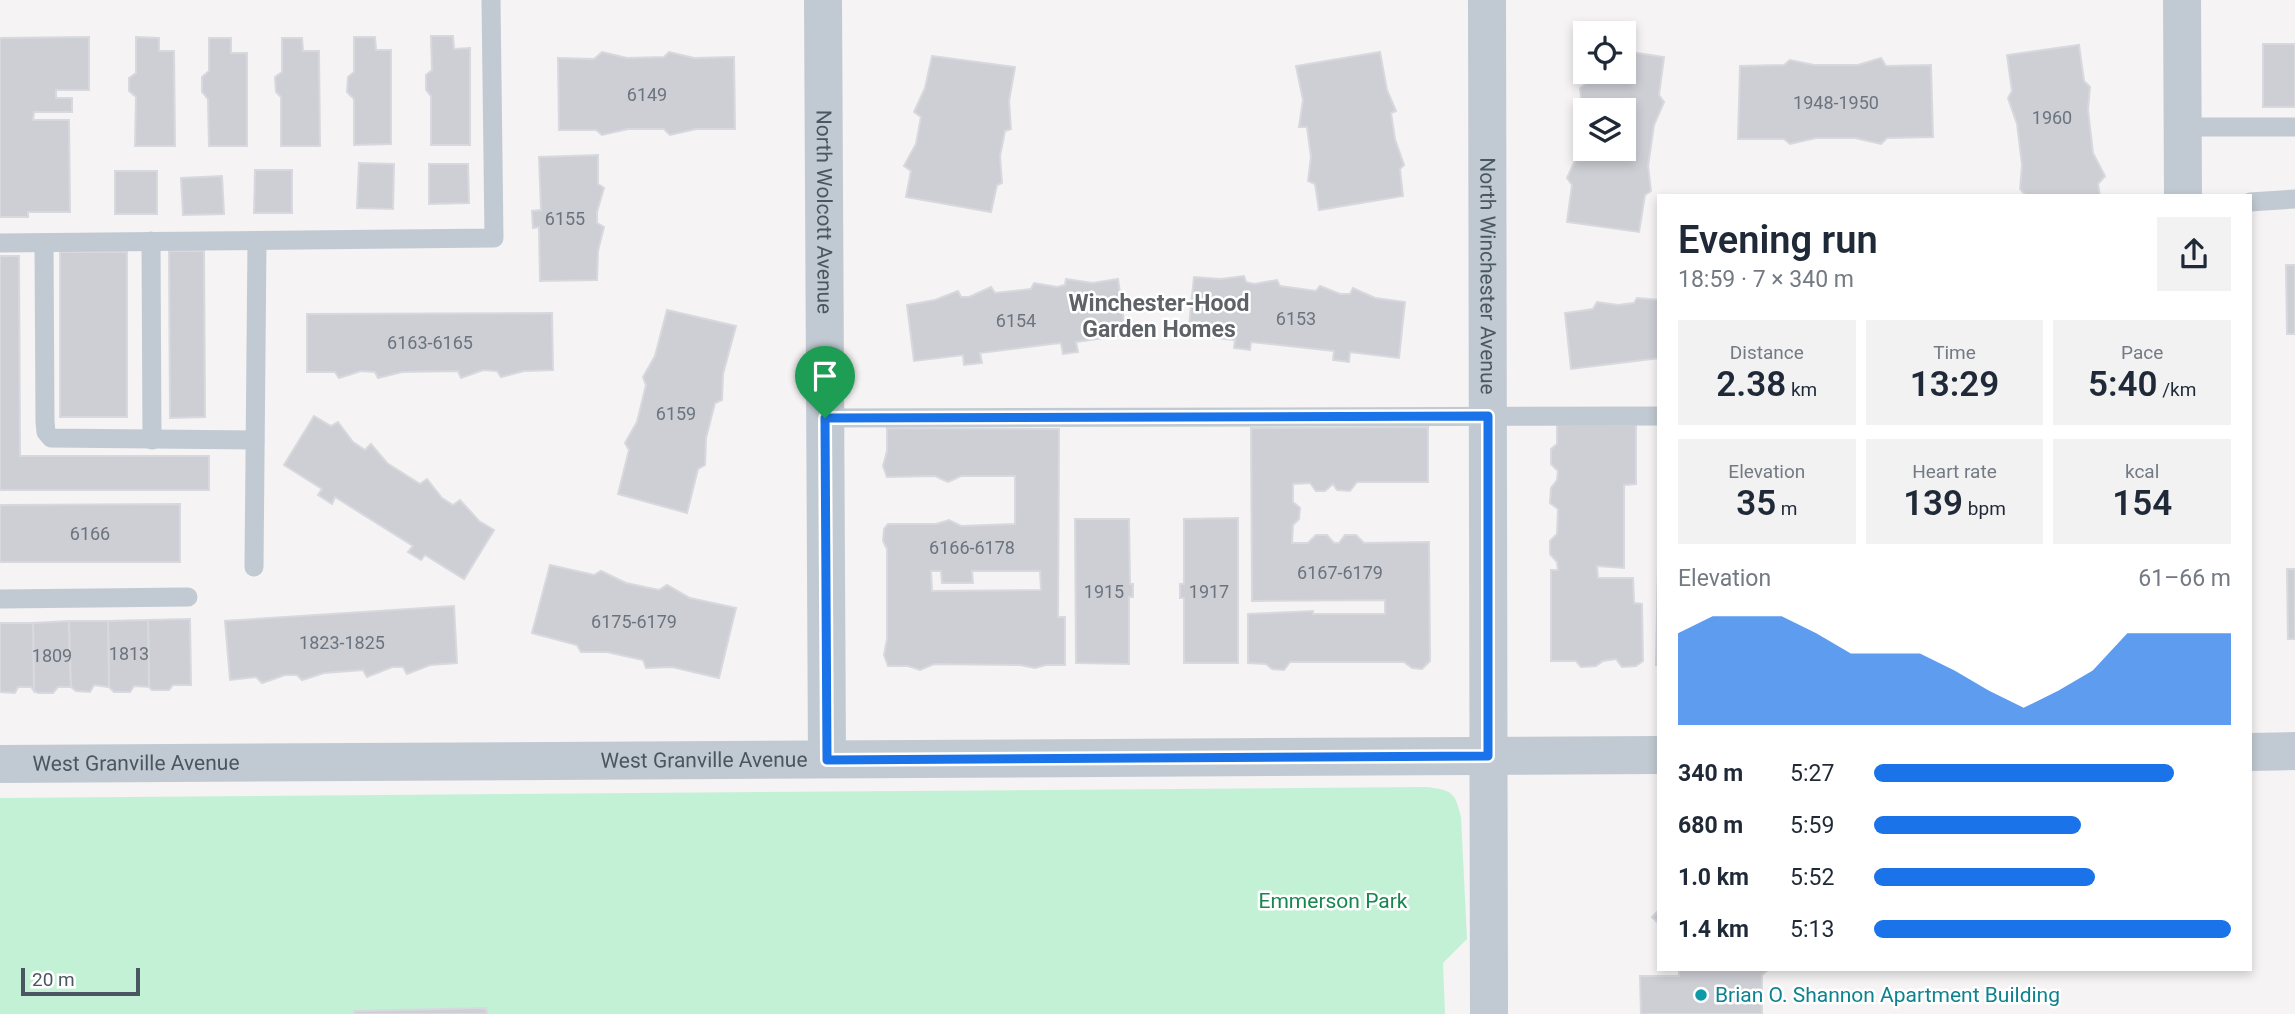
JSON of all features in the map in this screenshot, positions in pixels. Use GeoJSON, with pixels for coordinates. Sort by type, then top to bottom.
{"type":"FeatureCollection","features":[{"type":"Feature","properties":{"kind":"street","name":"North Wolcott Avenue"},"geometry":{"type":"LineString","coordinates":[[823,0],[827,760]]}},
{"type":"Feature","properties":{"kind":"street","name":"North Winchester Avenue"},"geometry":{"type":"LineString","coordinates":[[1487,0],[1489,1014]]}},
{"type":"Feature","properties":{"kind":"street"},"geometry":{"type":"LineString","coordinates":[[2182,0],[2183,194]]}},
{"type":"Feature","properties":{"kind":"street"},"geometry":{"type":"LineString","coordinates":[[2252,752],[2295,751]]}},
{"type":"Feature","properties":{"kind":"street","name":"West Granville Avenue"},"geometry":{"type":"LineString","coordinates":[[0,764],[1657,755]]}},
{"type":"Feature","properties":{"kind":"lane"},"geometry":{"type":"LineString","coordinates":[[0,243],[494,238],[491,0]]}},
{"type":"Feature","properties":{"kind":"lane"},"geometry":{"type":"LineString","coordinates":[[2182,127],[2295,127]]}},
{"type":"Feature","properties":{"kind":"lane"},"geometry":{"type":"LineString","coordinates":[[2252,202],[2295,199]]}},
{"type":"Feature","properties":{"kind":"lane"},"geometry":{"type":"LineString","coordinates":[[151,241],[152,440]]}},
{"type":"Feature","properties":{"kind":"lane"},"geometry":{"type":"LineString","coordinates":[[254,567],[257,241]]}},
{"type":"Feature","properties":{"kind":"lane"},"geometry":{"type":"LineString","coordinates":[[44,243],[46,432],[51,438],[256,440]]}},
{"type":"Feature","properties":{"kind":"lane"},"geometry":{"type":"LineString","coordinates":[[825,418],[1657,416]]}},
{"type":"Feature","properties":{"kind":"lane"},"geometry":{"type":"LineString","coordinates":[[0,599],[188,597]]}},
{"type":"Feature","properties":{"kind":"green space","name":"Emmerson Park"},"geometry":{"type":"Polygon","coordinates":[[[1442,789],[1451,794],[1457,802],[1461,817],[1467,939],[1443,963],[1445,1014],[0,1014],[0,798],[1442,789]]]}},
{"type":"Feature","properties":{"kind":"building"},"geometry":{"type":"Polygon","coordinates":[[[431,36],[453,36],[454,49],[470,48],[470,145],[431,145],[431,96],[426,90],[426,75],[432,70],[431,36]]]}},
{"type":"Feature","properties":{"kind":"building"},"geometry":{"type":"Polygon","coordinates":[[[89,37],[89,90],[56,90],[56,98],[72,98],[72,112],[34,112],[33,120],[69,120],[70,212],[28,212],[28,217],[0,217],[0,38],[89,37]]]}},
{"type":"Feature","properties":{"kind":"building"},"geometry":{"type":"Polygon","coordinates":[[[136,37],[159,38],[159,51],[174,51],[175,146],[135,146],[136,97],[129,91],[129,78],[136,73],[136,37]]]}},
{"type":"Feature","properties":{"kind":"building"},"geometry":{"type":"Polygon","coordinates":[[[354,37],[375,37],[376,50],[391,50],[391,144],[354,145],[354,99],[347,92],[348,77],[354,72],[354,37]]]}},
{"type":"Feature","properties":{"kind":"building"},"geometry":{"type":"Polygon","coordinates":[[[209,38],[231,38],[231,53],[247,53],[247,146],[209,146],[208,99],[202,92],[202,77],[209,71],[209,38]]]}},
{"type":"Feature","properties":{"kind":"building"},"geometry":{"type":"Polygon","coordinates":[[[282,38],[302,38],[303,51],[319,51],[320,146],[281,146],[281,97],[276,92],[275,77],[282,72],[282,38]]]}},
{"type":"Feature","properties":{"kind":"building"},"geometry":{"type":"Polygon","coordinates":[[[2263,44],[2295,44],[2295,107],[2263,107],[2263,44]]]}},
{"type":"Feature","properties":{"kind":"building"},"geometry":{"type":"Polygon","coordinates":[[[2079,45],[2084,81],[2090,87],[2088,110],[2093,153],[2105,176],[2098,184],[2100,194],[2024,194],[2020,189],[2022,165],[2017,124],[2008,98],[2012,91],[2007,55],[2079,45]]]}},
{"type":"Feature","properties":{"kind":"building"},"geometry":{"type":"Polygon","coordinates":[[[602,52],[627,58],[664,57],[669,52],[694,58],[734,57],[735,129],[696,129],[670,135],[664,129],[628,129],[602,135],[596,130],[559,130],[558,58],[594,59],[602,52]]]}},
{"type":"Feature","properties":{"kind":"building"},"geometry":{"type":"Polygon","coordinates":[[[1380,52],[1387,90],[1396,111],[1391,113],[1395,139],[1404,165],[1400,169],[1403,196],[1319,210],[1315,184],[1308,181],[1311,157],[1307,127],[1299,127],[1303,100],[1296,66],[1380,52]]]}},
{"type":"Feature","properties":{"kind":"building"},"geometry":{"type":"Polygon","coordinates":[[[1636,53],[1664,57],[1659,95],[1664,102],[1654,125],[1648,166],[1651,191],[1645,195],[1639,232],[1567,222],[1572,185],[1567,178],[1575,161],[1636,161],[1636,98],[1581,98],[1580,88],[1586,84],[1636,84],[1636,53]]]}},
{"type":"Feature","properties":{"kind":"building"},"geometry":{"type":"Polygon","coordinates":[[[932,56],[1015,67],[1009,101],[1011,129],[1005,131],[1000,156],[1002,183],[997,185],[991,212],[906,197],[911,171],[904,166],[916,144],[921,117],[914,112],[925,88],[932,56]]]}},
{"type":"Feature","properties":{"kind":"building"},"geometry":{"type":"Polygon","coordinates":[[[1881,58],[1886,66],[1931,65],[1933,137],[1887,138],[1881,144],[1855,138],[1816,138],[1790,144],[1784,139],[1738,139],[1740,66],[1784,65],[1790,60],[1814,65],[1858,65],[1881,58]]]}},
{"type":"Feature","properties":{"kind":"building"},"geometry":{"type":"Polygon","coordinates":[[[598,155],[598,184],[604,188],[597,212],[597,223],[604,227],[598,251],[597,280],[540,281],[539,227],[533,228],[532,211],[541,210],[539,157],[598,155]]]}},
{"type":"Feature","properties":{"kind":"building"},"geometry":{"type":"Polygon","coordinates":[[[359,163],[394,164],[393,209],[357,208],[359,163]]]}},
{"type":"Feature","properties":{"kind":"building"},"geometry":{"type":"Polygon","coordinates":[[[429,164],[468,164],[469,203],[429,204],[429,164]]]}},
{"type":"Feature","properties":{"kind":"building"},"geometry":{"type":"Polygon","coordinates":[[[255,170],[292,170],[292,213],[254,213],[255,170]]]}},
{"type":"Feature","properties":{"kind":"building"},"geometry":{"type":"Polygon","coordinates":[[[115,171],[157,171],[157,214],[115,214],[115,171]]]}},
{"type":"Feature","properties":{"kind":"building"},"geometry":{"type":"Polygon","coordinates":[[[222,176],[224,214],[183,215],[181,178],[222,176]]]}},
{"type":"Feature","properties":{"kind":"building"},"geometry":{"type":"Polygon","coordinates":[[[169,251],[204,251],[205,417],[170,418],[169,251]]]}},
{"type":"Feature","properties":{"kind":"building"},"geometry":{"type":"Polygon","coordinates":[[[60,252],[127,252],[127,417],[60,417],[60,252]]]}},
{"type":"Feature","properties":{"kind":"building"},"geometry":{"type":"Polygon","coordinates":[[[0,256],[19,256],[20,456],[209,456],[209,490],[0,490],[0,256]]]}},
{"type":"Feature","properties":{"kind":"building"},"geometry":{"type":"Polygon","coordinates":[[[2286,265],[2295,265],[2295,334],[2287,334],[2286,265]]]}},
{"type":"Feature","properties":{"kind":"building"},"geometry":{"type":"Polygon","coordinates":[[[1244,276],[1246,282],[1254,284],[1277,280],[1280,286],[1316,291],[1320,286],[1340,294],[1350,294],[1353,288],[1375,298],[1405,302],[1399,358],[1350,352],[1349,362],[1333,360],[1334,351],[1251,342],[1250,350],[1234,348],[1235,340],[1188,335],[1194,277],[1221,279],[1244,276]]]}},
{"type":"Feature","properties":{"kind":"building"},"geometry":{"type":"Polygon","coordinates":[[[1066,279],[1093,283],[1118,279],[1126,335],[1076,342],[1078,352],[1063,354],[1061,343],[980,353],[982,363],[964,365],[963,355],[914,361],[907,305],[935,300],[958,291],[961,297],[969,297],[991,287],[995,293],[1031,289],[1034,283],[1057,287],[1065,285],[1066,279]]]}},
{"type":"Feature","properties":{"kind":"building"},"geometry":{"type":"Polygon","coordinates":[[[1637,298],[1657,300],[1657,358],[1571,369],[1565,313],[1593,309],[1597,302],[1618,305],[1634,303],[1637,298]]]}},
{"type":"Feature","properties":{"kind":"building"},"geometry":{"type":"Polygon","coordinates":[[[667,310],[736,326],[723,374],[722,400],[715,403],[706,438],[705,465],[698,469],[687,513],[618,494],[629,450],[625,443],[637,422],[646,385],[643,377],[655,356],[667,310]]]}},
{"type":"Feature","properties":{"kind":"building"},"geometry":{"type":"Polygon","coordinates":[[[552,313],[553,370],[524,371],[501,377],[497,371],[483,370],[461,378],[458,371],[402,372],[378,378],[375,372],[361,371],[339,378],[335,372],[307,372],[307,314],[552,313]]]}},
{"type":"Feature","properties":{"kind":"building"},"geometry":{"type":"Polygon","coordinates":[[[314,416],[331,426],[338,422],[353,442],[365,450],[371,444],[387,463],[420,484],[427,479],[442,498],[453,505],[460,500],[479,521],[494,530],[464,579],[425,555],[421,560],[408,552],[413,546],[335,497],[332,504],[318,495],[322,489],[284,465],[314,416]]]}},
{"type":"Feature","properties":{"kind":"building"},"geometry":{"type":"Polygon","coordinates":[[[1557,425],[1636,425],[1636,484],[1624,485],[1624,568],[1597,566],[1598,578],[1633,578],[1634,603],[1642,604],[1643,661],[1636,666],[1622,667],[1616,659],[1603,661],[1596,666],[1581,667],[1576,661],[1551,661],[1551,570],[1558,570],[1557,562],[1550,554],[1550,541],[1557,534],[1558,509],[1550,503],[1551,488],[1557,480],[1558,471],[1551,464],[1551,449],[1557,444],[1557,425]]]}},
{"type":"Feature","properties":{"kind":"building"},"geometry":{"type":"Polygon","coordinates":[[[1428,427],[1428,482],[1357,482],[1350,491],[1337,490],[1333,484],[1325,491],[1316,491],[1310,483],[1293,484],[1293,502],[1300,508],[1299,519],[1293,525],[1292,543],[1308,543],[1316,535],[1327,535],[1334,543],[1339,543],[1345,535],[1356,535],[1364,543],[1429,542],[1430,661],[1422,669],[1412,668],[1404,662],[1290,662],[1284,670],[1272,669],[1266,664],[1248,663],[1248,614],[1313,611],[1313,614],[1385,614],[1385,600],[1252,601],[1251,428],[1428,427]]]}},
{"type":"Feature","properties":{"kind":"building"},"geometry":{"type":"Polygon","coordinates":[[[887,428],[1059,429],[1058,617],[1065,617],[1065,665],[1035,668],[1020,665],[934,664],[920,670],[908,666],[888,666],[884,655],[887,639],[887,549],[883,541],[884,529],[888,524],[936,524],[949,520],[961,526],[1015,524],[1015,476],[961,476],[948,482],[935,476],[887,477],[883,466],[887,451],[887,428]],[[931,571],[932,591],[1041,590],[1040,571],[972,571],[973,583],[942,583],[941,571],[931,571]]]}},
{"type":"Feature","properties":{"kind":"building"},"geometry":{"type":"Polygon","coordinates":[[[180,504],[180,562],[0,562],[0,505],[180,504]]]}},
{"type":"Feature","properties":{"kind":"building"},"geometry":{"type":"Polygon","coordinates":[[[1238,518],[1238,663],[1184,663],[1184,598],[1180,598],[1180,584],[1184,584],[1184,519],[1238,518]]]}},
{"type":"Feature","properties":{"kind":"building"},"geometry":{"type":"Polygon","coordinates":[[[1075,519],[1129,519],[1130,584],[1133,584],[1133,597],[1129,597],[1129,664],[1076,663],[1075,519]]]}},
{"type":"Feature","properties":{"kind":"building"},"geometry":{"type":"Polygon","coordinates":[[[550,565],[594,575],[601,571],[626,583],[659,590],[667,585],[690,598],[736,608],[719,678],[672,667],[646,668],[643,660],[607,652],[581,652],[577,645],[532,633],[550,565]]]}},
{"type":"Feature","properties":{"kind":"building"},"geometry":{"type":"Polygon","coordinates":[[[2287,569],[2295,569],[2295,639],[2288,639],[2287,569]]]}},
{"type":"Feature","properties":{"kind":"building"},"geometry":{"type":"Polygon","coordinates":[[[454,606],[457,663],[430,665],[407,674],[403,667],[392,667],[367,677],[363,670],[324,673],[302,680],[297,675],[285,675],[262,683],[256,677],[230,680],[225,621],[454,606]]]}},
{"type":"Feature","properties":{"kind":"building"},"geometry":{"type":"Polygon","coordinates":[[[190,619],[191,685],[173,685],[169,690],[152,690],[149,687],[148,620],[190,619]]]}},
{"type":"Feature","properties":{"kind":"building"},"geometry":{"type":"Polygon","coordinates":[[[148,620],[149,687],[134,686],[130,692],[114,692],[109,687],[108,621],[148,620]]]}},
{"type":"Feature","properties":{"kind":"building"},"geometry":{"type":"Polygon","coordinates":[[[69,621],[71,687],[58,687],[53,693],[38,693],[34,691],[33,623],[69,621]]]}},
{"type":"Feature","properties":{"kind":"building"},"geometry":{"type":"Polygon","coordinates":[[[69,621],[108,621],[109,687],[94,685],[90,692],[76,691],[71,687],[69,621]]]}},
{"type":"Feature","properties":{"kind":"building"},"geometry":{"type":"Polygon","coordinates":[[[0,623],[33,623],[34,691],[31,687],[18,687],[15,693],[0,692],[0,623]]]}},
{"type":"Feature","properties":{"kind":"building","name":"Brian O. Shannon Apartment Building"},"geometry":{"type":"Polygon","coordinates":[[[1679,971],[1767,971],[1762,975],[1762,1014],[1641,1014],[1640,976],[1679,976],[1679,971]]]}},
{"type":"Feature","properties":{"kind":"building"},"geometry":{"type":"Polygon","coordinates":[[[486,1008],[487,1014],[354,1014],[354,1011],[486,1008]]]}},
{"type":"Feature","properties":{"kind":"place","name":"Brian O. Shannon Apartment Building"},"geometry":{"type":"Point","coordinates":[1701,995]}},
{"type":"Feature","properties":{"kind":"district","name":"Winchester-Hood Garden Homes"},"geometry":{"type":"Point","coordinates":[1159,316]}},
{"type":"Feature","properties":{"kind":"route"},"geometry":{"type":"LineString","coordinates":[[1488,416],[1488,756],[827,760],[825,418],[1488,416]]}}]}
